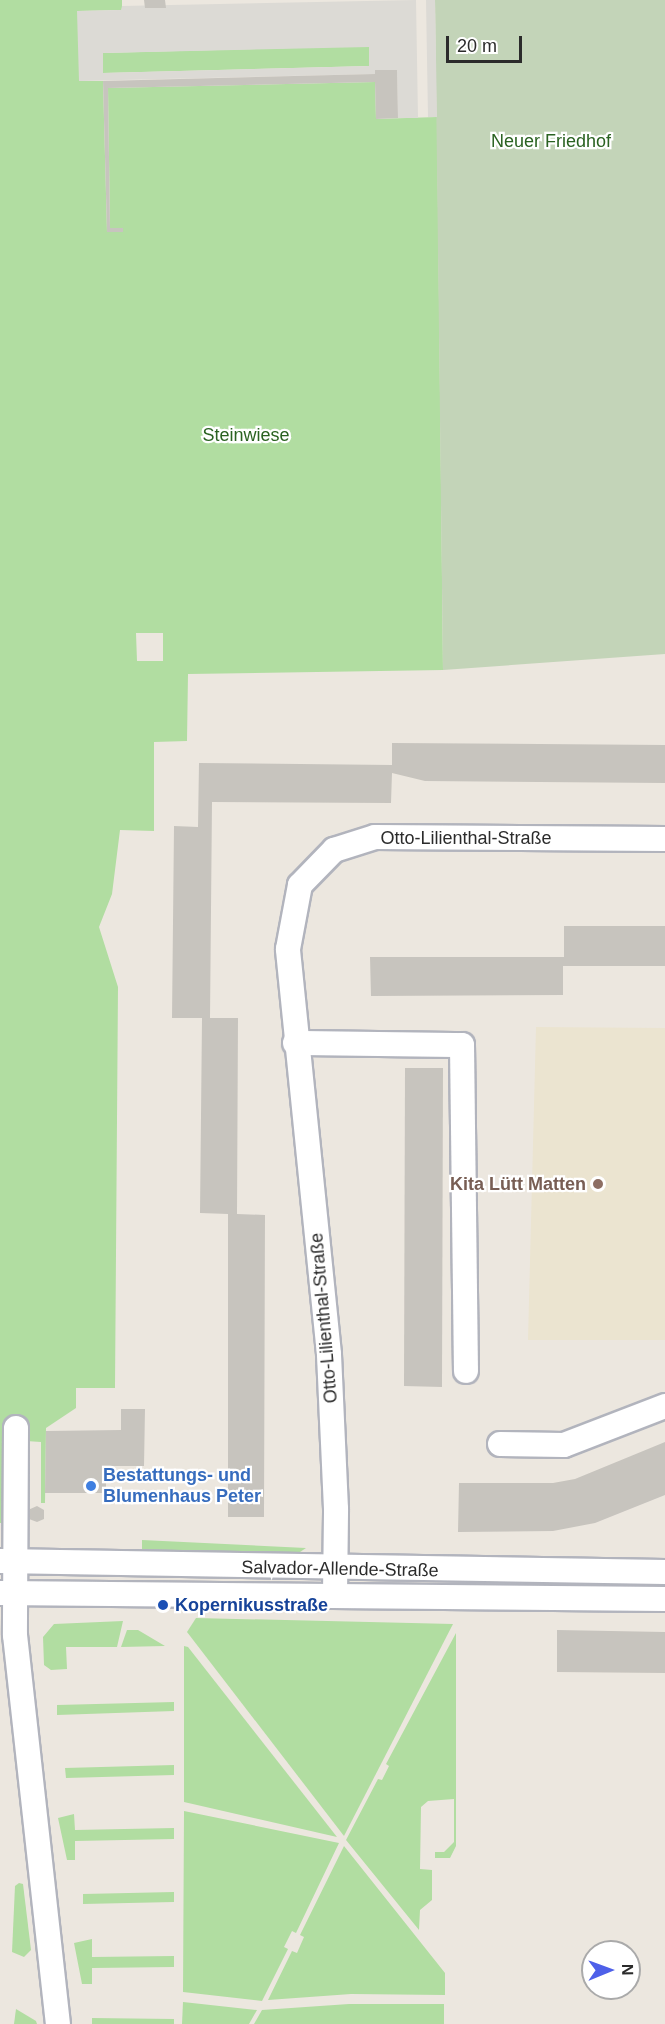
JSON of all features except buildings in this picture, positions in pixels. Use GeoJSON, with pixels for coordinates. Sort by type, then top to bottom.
{"type":"FeatureCollection","features":[{"type":"Feature","properties":{"kind":"street","name":"Otto-Lilienthal-Straße"},"geometry":{"type":"LineString","coordinates":[[335,1594],[329,1353],[295,1043],[288,950],[300,885],[333,849],[375,837],[665,839]]}},
{"type":"Feature","properties":{"kind":"street"},"geometry":{"type":"LineString","coordinates":[[295,1043],[462,1045],[466,1371]]}},
{"type":"Feature","properties":{"kind":"street"},"geometry":{"type":"LineString","coordinates":[[500,1444],[564,1444],[665,1406]]}},
{"type":"Feature","properties":{"kind":"street"},"geometry":{"type":"LineString","coordinates":[[16,1428],[7,1593],[51,1933],[58,2024]]}},
{"type":"Feature","properties":{"kind":"street","name":"Salvador-Allende-Straße"},"geometry":{"type":"LineString","coordinates":[[7,1561],[336,1569],[665,1572]]}},
{"type":"Feature","properties":{"kind":"street","name":"Salvador-Allende-Straße"},"geometry":{"type":"LineString","coordinates":[[7,1593],[335,1594],[665,1599]]}},
{"type":"Feature","properties":{"kind":"shaded area"},"geometry":{"type":"Polygon","coordinates":[[[416,0],[418,118],[398,118],[397,70],[376,70],[375,74],[79,81],[77,11],[121,10],[122,6],[416,0]],[[369,47],[103,53],[103,73],[369,66],[369,47]]]}},
{"type":"Feature","properties":{"kind":"shaded area"},"geometry":{"type":"Polygon","coordinates":[[[426,0],[435,0],[437,117],[428,117],[426,0]]]}},
{"type":"Feature","properties":{"kind":"shaded area","name":"Kita Lütt Matten"},"geometry":{"type":"Polygon","coordinates":[[[536,1027],[665,1028],[665,1340],[528,1340],[536,1027]]]}},
{"type":"Feature","properties":{"kind":"green space","name":"Steinwiese"},"geometry":{"type":"Polygon","coordinates":[[[0,0],[122,0],[122,10],[78,11],[80,81],[103,81],[107,232],[123,231],[122,228],[110,228],[108,88],[375,82],[376,119],[437,117],[443,670],[188,674],[187,741],[154,742],[154,831],[120,830],[112,894],[99,927],[118,987],[115,1388],[76,1388],[76,1408],[46,1428],[45,1503],[41,1503],[41,1442],[26,1441],[25,1523],[0,1523],[0,0]],[[136,633],[137,661],[163,661],[163,633],[136,633]]]}},
{"type":"Feature","properties":{"kind":"green space","name":"Neuer Friedhof"},"geometry":{"type":"Polygon","coordinates":[[[435,0],[665,0],[665,654],[443,670],[435,0]]]}},
{"type":"Feature","properties":{"kind":"green space"},"geometry":{"type":"Polygon","coordinates":[[[369,46],[370,66],[103,73],[103,53],[369,46]]]}},
{"type":"Feature","properties":{"kind":"green space"},"geometry":{"type":"Polygon","coordinates":[[[142,1540],[306,1548],[300,1552],[244,1554],[142,1552],[142,1540]]]}},
{"type":"Feature","properties":{"kind":"green space"},"geometry":{"type":"Polygon","coordinates":[[[196,1618],[453,1624],[344,1836],[187,1632],[196,1618]]]}},
{"type":"Feature","properties":{"kind":"green space"},"geometry":{"type":"Polygon","coordinates":[[[123,1621],[117,1647],[66,1647],[67,1669],[51,1670],[44,1665],[43,1637],[54,1624],[123,1621]]]}},
{"type":"Feature","properties":{"kind":"green space"},"geometry":{"type":"Polygon","coordinates":[[[127,1630],[138,1630],[165,1646],[121,1647],[127,1630]]]}},
{"type":"Feature","properties":{"kind":"green space"},"geometry":{"type":"Polygon","coordinates":[[[456,1633],[456,1846],[450,1858],[435,1858],[435,1852],[444,1852],[454,1842],[454,1799],[428,1801],[421,1807],[420,1869],[432,1870],[432,1900],[420,1910],[419,1930],[346,1840],[378,1779],[382,1780],[389,1766],[386,1764],[456,1633]]]}},
{"type":"Feature","properties":{"kind":"green space"},"geometry":{"type":"Polygon","coordinates":[[[184,1646],[188,1647],[337,1837],[184,1802],[184,1646]]]}},
{"type":"Feature","properties":{"kind":"green space"},"geometry":{"type":"Polygon","coordinates":[[[174,1702],[174,1711],[57,1715],[57,1705],[174,1702]]]}},
{"type":"Feature","properties":{"kind":"green space"},"geometry":{"type":"Polygon","coordinates":[[[174,1765],[174,1775],[66,1778],[65,1768],[174,1765]]]}},
{"type":"Feature","properties":{"kind":"green space"},"geometry":{"type":"Polygon","coordinates":[[[184,1811],[339,1843],[296,1933],[292,1931],[284,1947],[288,1949],[262,2001],[183,1992],[184,1811]]]}},
{"type":"Feature","properties":{"kind":"green space"},"geometry":{"type":"Polygon","coordinates":[[[74,1814],[75,1830],[174,1828],[174,1839],[75,1841],[75,1860],[67,1860],[58,1818],[74,1814]]]}},
{"type":"Feature","properties":{"kind":"green space"},"geometry":{"type":"Polygon","coordinates":[[[344,1846],[445,1973],[445,1995],[351,1994],[268,2000],[292,1951],[297,1953],[304,1937],[300,1935],[344,1846]]]}},
{"type":"Feature","properties":{"kind":"green space"},"geometry":{"type":"Polygon","coordinates":[[[19,1883],[23,1884],[31,1950],[24,1957],[12,1952],[15,1886],[19,1883]]]}},
{"type":"Feature","properties":{"kind":"green space"},"geometry":{"type":"Polygon","coordinates":[[[174,1892],[174,1902],[83,1904],[83,1894],[174,1892]]]}},
{"type":"Feature","properties":{"kind":"green space"},"geometry":{"type":"Polygon","coordinates":[[[92,1939],[92,1957],[174,1956],[174,1967],[92,1968],[92,1984],[82,1984],[74,1943],[92,1939]]]}},
{"type":"Feature","properties":{"kind":"green space"},"geometry":{"type":"Polygon","coordinates":[[[183,2002],[257,2010],[249,2024],[182,2024],[183,2002]]]}},
{"type":"Feature","properties":{"kind":"green space"},"geometry":{"type":"Polygon","coordinates":[[[349,2004],[444,2004],[444,2024],[254,2024],[262,2010],[349,2004]]]}},
{"type":"Feature","properties":{"kind":"green space"},"geometry":{"type":"Polygon","coordinates":[[[16,2009],[36,2021],[37,2024],[14,2024],[16,2009]]]}},
{"type":"Feature","properties":{"kind":"green space"},"geometry":{"type":"Polygon","coordinates":[[[92,2018],[174,2019],[174,2024],[92,2024],[92,2018]]]}},
{"type":"Feature","properties":{"kind":"place","name":"Kita Lütt Matten"},"geometry":{"type":"Point","coordinates":[598,1184]}},
{"type":"Feature","properties":{"kind":"place","name":"Bestattungs- und Blumenhaus Peter"},"geometry":{"type":"Point","coordinates":[91,1486]}},
{"type":"Feature","properties":{"kind":"place","name":"Kopernikusstraße"},"geometry":{"type":"Point","coordinates":[163,1605]}}]}
